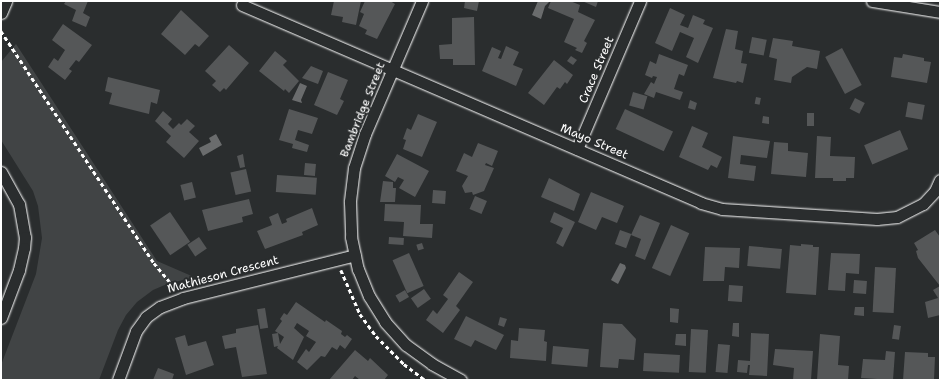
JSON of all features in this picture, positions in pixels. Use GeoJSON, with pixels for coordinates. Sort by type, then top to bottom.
{"type":"FeatureCollection","features":[{"type":"Feature","properties":{"kind":"street"},"geometry":{"type":"LineString","coordinates":[[1,13],[6,1]]}},
{"type":"Feature","properties":{"kind":"street","name":"Bambridge Street"},"geometry":{"type":"LineString","coordinates":[[422,1],[365,134],[354,168],[350,202],[351,237],[368,296],[385,322],[406,345],[432,364],[461,380]]}},
{"type":"Feature","properties":{"kind":"street","name":"Crace Street"},"geometry":{"type":"LineString","coordinates":[[577,149],[640,1]]}},
{"type":"Feature","properties":{"kind":"street"},"geometry":{"type":"LineString","coordinates":[[872,1],[940,12]]}},
{"type":"Feature","properties":{"kind":"street","name":"Mayo Street"},"geometry":{"type":"LineString","coordinates":[[242,5],[702,203],[722,209],[877,220],[906,213],[923,204],[935,190],[940,180]]}},
{"type":"Feature","properties":{"kind":"street"},"geometry":{"type":"LineString","coordinates":[[1,172],[19,204],[25,237],[19,270],[1,318]]}},
{"type":"Feature","properties":{"kind":"street","name":"Mathieson Crescent"},"geometry":{"type":"LineString","coordinates":[[118,380],[136,331],[146,317],[160,307],[183,298],[355,255]]}},
{"type":"Feature","properties":{"kind":"path"},"geometry":{"type":"LineString","coordinates":[[1,31],[154,263],[183,298]]}},
{"type":"Feature","properties":{"kind":"path"},"geometry":{"type":"LineString","coordinates":[[338,259],[360,314],[376,336],[404,364],[425,380]]}},
{"type":"Feature","properties":{"kind":"shaded area"},"geometry":{"type":"Polygon","coordinates":[[[538,1],[550,1],[545,6],[541,19],[532,15],[538,1]]]}},
{"type":"Feature","properties":{"kind":"shaded area"},"geometry":{"type":"Polygon","coordinates":[[[16,44],[157,261],[194,277],[167,284],[153,290],[137,302],[126,315],[118,330],[99,380],[1,380],[1,365],[36,274],[42,238],[38,206],[33,191],[1,140],[1,62],[16,44]]]}},
{"type":"Feature","properties":{"kind":"shaded area"},"geometry":{"type":"Polygon","coordinates":[[[300,83],[307,86],[301,100],[302,103],[292,100],[300,83]]]}},
{"type":"Feature","properties":{"kind":"shaded area"},"geometry":{"type":"Polygon","coordinates":[[[216,134],[222,145],[203,156],[199,148],[211,142],[209,138],[216,134]]]}},
{"type":"Feature","properties":{"kind":"shaded area"},"geometry":{"type":"Polygon","coordinates":[[[620,263],[625,265],[626,268],[618,284],[611,280],[620,263]]]}},
{"type":"Feature","properties":{"kind":"building"},"geometry":{"type":"Polygon","coordinates":[[[66,1],[88,1],[83,13],[90,17],[86,27],[72,21],[76,10],[64,4],[66,1]]]}},
{"type":"Feature","properties":{"kind":"building"},"geometry":{"type":"Polygon","coordinates":[[[334,1],[361,1],[356,25],[342,22],[343,17],[331,15],[334,1]]]}},
{"type":"Feature","properties":{"kind":"building"},"geometry":{"type":"Polygon","coordinates":[[[365,1],[390,1],[395,4],[377,39],[365,34],[367,30],[359,26],[364,14],[360,12],[365,1]]]}},
{"type":"Feature","properties":{"kind":"building"},"geometry":{"type":"Polygon","coordinates":[[[465,1],[479,1],[477,11],[464,8],[465,1]]]}},
{"type":"Feature","properties":{"kind":"building"},"geometry":{"type":"Polygon","coordinates":[[[551,1],[570,1],[580,5],[578,12],[595,20],[584,41],[587,43],[582,53],[575,50],[577,48],[564,42],[574,19],[548,8],[551,1]]]}},
{"type":"Feature","properties":{"kind":"building"},"geometry":{"type":"Polygon","coordinates":[[[582,1],[598,1],[596,7],[582,1]]]}},
{"type":"Feature","properties":{"kind":"building"},"geometry":{"type":"Polygon","coordinates":[[[670,8],[685,15],[680,25],[688,28],[693,15],[705,20],[703,24],[713,28],[698,63],[686,57],[694,38],[680,32],[672,51],[655,43],[670,8]]]}},
{"type":"Feature","properties":{"kind":"building"},"geometry":{"type":"Polygon","coordinates":[[[181,10],[209,36],[199,47],[195,44],[185,55],[161,34],[181,10]]]}},
{"type":"Feature","properties":{"kind":"building"},"geometry":{"type":"Polygon","coordinates":[[[474,17],[475,65],[453,65],[453,59],[440,59],[439,45],[452,44],[452,18],[474,17]]]}},
{"type":"Feature","properties":{"kind":"building"},"geometry":{"type":"Polygon","coordinates":[[[63,24],[92,45],[79,62],[76,60],[69,69],[72,71],[65,80],[48,67],[54,58],[58,61],[65,50],[52,40],[63,24]]]}},
{"type":"Feature","properties":{"kind":"building"},"geometry":{"type":"Polygon","coordinates":[[[726,29],[738,31],[735,49],[743,51],[741,63],[747,64],[743,83],[713,78],[726,29]]]}},
{"type":"Feature","properties":{"kind":"building"},"geometry":{"type":"Polygon","coordinates":[[[752,37],[767,40],[764,56],[749,53],[752,37]]]}},
{"type":"Feature","properties":{"kind":"building"},"geometry":{"type":"Polygon","coordinates":[[[773,38],[793,41],[792,46],[820,51],[817,69],[807,67],[792,77],[791,83],[774,80],[777,59],[769,57],[773,38]]]}},
{"type":"Feature","properties":{"kind":"building"},"geometry":{"type":"Polygon","coordinates":[[[229,45],[249,63],[226,90],[224,88],[220,92],[212,85],[216,81],[205,71],[229,45]]]}},
{"type":"Feature","properties":{"kind":"building"},"geometry":{"type":"Polygon","coordinates":[[[506,46],[519,52],[513,65],[523,69],[516,86],[482,71],[492,47],[501,51],[498,58],[501,59],[506,46]]]}},
{"type":"Feature","properties":{"kind":"building"},"geometry":{"type":"Polygon","coordinates":[[[842,48],[862,85],[845,94],[825,57],[842,48]]]}},
{"type":"Feature","properties":{"kind":"building"},"geometry":{"type":"Polygon","coordinates":[[[275,51],[287,61],[283,65],[299,81],[289,93],[285,89],[284,91],[259,71],[275,51]]]}},
{"type":"Feature","properties":{"kind":"building"},"geometry":{"type":"Polygon","coordinates":[[[659,54],[688,65],[684,76],[679,74],[674,89],[683,92],[680,100],[656,92],[654,98],[644,94],[651,82],[654,84],[657,77],[653,76],[652,78],[645,75],[650,61],[656,64],[659,54]]]}},
{"type":"Feature","properties":{"kind":"building"},"geometry":{"type":"Polygon","coordinates":[[[903,54],[924,58],[924,61],[931,62],[927,83],[891,77],[894,57],[902,58],[903,54]]]}},
{"type":"Feature","properties":{"kind":"building"},"geometry":{"type":"Polygon","coordinates":[[[571,56],[577,60],[573,65],[567,61],[571,56]]]}},
{"type":"Feature","properties":{"kind":"building"},"geometry":{"type":"Polygon","coordinates":[[[554,60],[573,75],[567,84],[565,82],[560,89],[557,87],[544,105],[528,93],[554,60]]]}},
{"type":"Feature","properties":{"kind":"building"},"geometry":{"type":"Polygon","coordinates":[[[311,66],[323,71],[318,84],[302,78],[311,66]]]}},
{"type":"Feature","properties":{"kind":"building"},"geometry":{"type":"Polygon","coordinates":[[[328,72],[348,80],[340,99],[344,101],[337,115],[314,105],[328,72]]]}},
{"type":"Feature","properties":{"kind":"building"},"geometry":{"type":"Polygon","coordinates":[[[108,77],[160,90],[157,104],[151,102],[149,114],[109,104],[112,93],[105,91],[108,77]]]}},
{"type":"Feature","properties":{"kind":"building"},"geometry":{"type":"Polygon","coordinates":[[[633,92],[647,96],[644,110],[629,105],[633,92]]]}},
{"type":"Feature","properties":{"kind":"building"},"geometry":{"type":"Polygon","coordinates":[[[756,97],[761,98],[760,105],[755,104],[756,97]]]}},
{"type":"Feature","properties":{"kind":"building"},"geometry":{"type":"Polygon","coordinates":[[[855,98],[865,103],[859,114],[850,109],[855,98]]]}},
{"type":"Feature","properties":{"kind":"building"},"geometry":{"type":"Polygon","coordinates":[[[690,100],[697,103],[695,110],[688,108],[690,100]]]}},
{"type":"Feature","properties":{"kind":"building"},"geometry":{"type":"Polygon","coordinates":[[[908,102],[925,105],[922,120],[905,117],[908,102]]]}},
{"type":"Feature","properties":{"kind":"building"},"geometry":{"type":"Polygon","coordinates":[[[289,109],[318,118],[312,134],[298,130],[295,140],[309,145],[307,152],[292,148],[293,144],[279,140],[289,109]]]}},
{"type":"Feature","properties":{"kind":"building"},"geometry":{"type":"Polygon","coordinates":[[[625,109],[673,131],[664,151],[616,129],[625,109]]]}},
{"type":"Feature","properties":{"kind":"building"},"geometry":{"type":"Polygon","coordinates":[[[163,111],[172,119],[168,124],[173,129],[179,123],[181,125],[187,119],[195,126],[189,132],[199,141],[184,158],[166,142],[171,136],[155,121],[163,111]]]}},
{"type":"Feature","properties":{"kind":"building"},"geometry":{"type":"Polygon","coordinates":[[[807,113],[814,113],[814,126],[807,126],[807,113]]]}},
{"type":"Feature","properties":{"kind":"building"},"geometry":{"type":"Polygon","coordinates":[[[418,114],[437,122],[422,157],[403,149],[406,140],[403,139],[407,128],[411,130],[418,114]]]}},
{"type":"Feature","properties":{"kind":"building"},"geometry":{"type":"Polygon","coordinates":[[[763,116],[769,117],[769,124],[762,123],[763,116]]]}},
{"type":"Feature","properties":{"kind":"building"},"geometry":{"type":"Polygon","coordinates":[[[692,126],[708,133],[702,147],[722,157],[717,168],[711,165],[708,170],[679,157],[692,126]]]}},
{"type":"Feature","properties":{"kind":"building"},"geometry":{"type":"Polygon","coordinates":[[[900,130],[908,149],[872,165],[864,145],[900,130]]]}},
{"type":"Feature","properties":{"kind":"building"},"geometry":{"type":"Polygon","coordinates":[[[733,136],[770,141],[767,158],[741,155],[740,164],[756,166],[754,181],[728,178],[733,136]]]}},
{"type":"Feature","properties":{"kind":"building"},"geometry":{"type":"Polygon","coordinates":[[[817,136],[831,137],[830,156],[855,157],[854,178],[846,178],[846,181],[833,181],[833,178],[815,178],[817,136]]]}},
{"type":"Feature","properties":{"kind":"building"},"geometry":{"type":"Polygon","coordinates":[[[774,142],[788,143],[788,151],[808,153],[806,177],[771,174],[774,142]]]}},
{"type":"Feature","properties":{"kind":"building"},"geometry":{"type":"Polygon","coordinates":[[[478,143],[498,151],[492,166],[486,163],[485,165],[494,168],[484,191],[473,195],[472,192],[465,193],[462,186],[468,176],[456,171],[464,153],[472,157],[478,143]]]}},
{"type":"Feature","properties":{"kind":"building"},"geometry":{"type":"Polygon","coordinates":[[[243,154],[245,167],[240,168],[237,156],[243,154]]]}},
{"type":"Feature","properties":{"kind":"building"},"geometry":{"type":"Polygon","coordinates":[[[397,154],[429,171],[415,197],[399,188],[404,180],[398,177],[395,182],[385,176],[397,154]]]}},
{"type":"Feature","properties":{"kind":"building"},"geometry":{"type":"Polygon","coordinates":[[[305,163],[316,164],[315,176],[304,175],[305,163]]]}},
{"type":"Feature","properties":{"kind":"building"},"geometry":{"type":"Polygon","coordinates":[[[246,169],[251,191],[236,195],[230,173],[246,169]]]}},
{"type":"Feature","properties":{"kind":"building"},"geometry":{"type":"Polygon","coordinates":[[[277,175],[317,178],[316,195],[276,192],[277,175]]]}},
{"type":"Feature","properties":{"kind":"building"},"geometry":{"type":"Polygon","coordinates":[[[549,178],[580,194],[574,211],[541,197],[549,178]]]}},
{"type":"Feature","properties":{"kind":"building"},"geometry":{"type":"Polygon","coordinates":[[[383,181],[393,182],[393,188],[396,188],[395,202],[380,202],[383,181]]]}},
{"type":"Feature","properties":{"kind":"building"},"geometry":{"type":"Polygon","coordinates":[[[192,182],[196,198],[184,200],[180,185],[192,182]]]}},
{"type":"Feature","properties":{"kind":"building"},"geometry":{"type":"Polygon","coordinates":[[[433,190],[446,191],[445,204],[432,203],[433,190]]]}},
{"type":"Feature","properties":{"kind":"building"},"geometry":{"type":"Polygon","coordinates":[[[591,192],[624,206],[617,223],[602,217],[596,230],[578,222],[591,192]]]}},
{"type":"Feature","properties":{"kind":"building"},"geometry":{"type":"Polygon","coordinates":[[[475,196],[487,201],[481,214],[470,209],[475,196]]]}},
{"type":"Feature","properties":{"kind":"building"},"geometry":{"type":"Polygon","coordinates":[[[249,199],[253,214],[242,217],[243,222],[208,231],[202,210],[249,199]]]}},
{"type":"Feature","properties":{"kind":"building"},"geometry":{"type":"Polygon","coordinates":[[[385,204],[421,205],[420,224],[433,224],[432,238],[403,236],[404,222],[384,221],[385,204]]]}},
{"type":"Feature","properties":{"kind":"building"},"geometry":{"type":"Polygon","coordinates":[[[312,208],[318,225],[302,232],[303,235],[265,249],[257,231],[272,225],[269,217],[278,213],[282,224],[287,222],[286,219],[312,208]]]}},
{"type":"Feature","properties":{"kind":"building"},"geometry":{"type":"Polygon","coordinates":[[[170,212],[190,242],[170,255],[150,225],[170,212]]]}},
{"type":"Feature","properties":{"kind":"building"},"geometry":{"type":"Polygon","coordinates":[[[554,212],[575,222],[563,247],[556,243],[563,228],[550,222],[554,212]]]}},
{"type":"Feature","properties":{"kind":"building"},"geometry":{"type":"Polygon","coordinates":[[[640,215],[660,223],[645,260],[635,256],[641,239],[631,235],[640,215]]]}},
{"type":"Feature","properties":{"kind":"building"},"geometry":{"type":"Polygon","coordinates":[[[671,225],[689,233],[670,276],[652,268],[671,225]]]}},
{"type":"Feature","properties":{"kind":"building"},"geometry":{"type":"Polygon","coordinates":[[[620,230],[631,234],[626,248],[615,244],[620,230]]]}},
{"type":"Feature","properties":{"kind":"building"},"geometry":{"type":"Polygon","coordinates":[[[935,230],[940,237],[940,286],[918,258],[916,251],[918,250],[914,243],[935,230]]]}},
{"type":"Feature","properties":{"kind":"building"},"geometry":{"type":"Polygon","coordinates":[[[199,237],[207,249],[195,256],[187,245],[199,237]]]}},
{"type":"Feature","properties":{"kind":"building"},"geometry":{"type":"Polygon","coordinates":[[[389,237],[404,238],[403,245],[389,244],[389,237]]]}},
{"type":"Feature","properties":{"kind":"building"},"geometry":{"type":"Polygon","coordinates":[[[422,243],[424,249],[418,251],[416,245],[422,243]]]}},
{"type":"Feature","properties":{"kind":"building"},"geometry":{"type":"Polygon","coordinates":[[[801,244],[819,247],[816,295],[786,293],[790,245],[801,246],[801,244]]]}},
{"type":"Feature","properties":{"kind":"building"},"geometry":{"type":"Polygon","coordinates":[[[749,246],[782,249],[780,269],[747,266],[749,246]]]}},
{"type":"Feature","properties":{"kind":"building"},"geometry":{"type":"Polygon","coordinates":[[[705,247],[740,248],[739,268],[725,267],[724,281],[703,281],[705,247]]]}},
{"type":"Feature","properties":{"kind":"building"},"geometry":{"type":"Polygon","coordinates":[[[409,253],[424,286],[407,293],[393,260],[409,253]]]}},
{"type":"Feature","properties":{"kind":"building"},"geometry":{"type":"Polygon","coordinates":[[[831,253],[860,254],[859,274],[846,273],[845,291],[828,290],[831,253]]]}},
{"type":"Feature","properties":{"kind":"building"},"geometry":{"type":"Polygon","coordinates":[[[875,267],[896,268],[894,313],[873,312],[875,267]]]}},
{"type":"Feature","properties":{"kind":"building"},"geometry":{"type":"Polygon","coordinates":[[[459,272],[473,282],[456,306],[460,310],[443,333],[426,320],[433,310],[437,314],[448,299],[443,295],[459,272]]]}},
{"type":"Feature","properties":{"kind":"building"},"geometry":{"type":"Polygon","coordinates":[[[854,280],[867,281],[866,294],[853,293],[854,280]]]}},
{"type":"Feature","properties":{"kind":"building"},"geometry":{"type":"Polygon","coordinates":[[[729,285],[743,286],[742,302],[728,301],[729,285]]]}},
{"type":"Feature","properties":{"kind":"building"},"geometry":{"type":"Polygon","coordinates":[[[940,286],[940,315],[928,318],[925,302],[938,298],[933,290],[940,286]]]}},
{"type":"Feature","properties":{"kind":"building"},"geometry":{"type":"Polygon","coordinates":[[[424,289],[431,299],[418,308],[411,298],[424,289]]]}},
{"type":"Feature","properties":{"kind":"building"},"geometry":{"type":"Polygon","coordinates":[[[405,290],[409,297],[399,302],[395,296],[405,290]]]}},
{"type":"Feature","properties":{"kind":"building"},"geometry":{"type":"Polygon","coordinates":[[[296,302],[325,322],[326,320],[342,331],[341,334],[345,337],[347,335],[352,339],[345,349],[340,345],[337,350],[332,347],[325,357],[321,356],[307,370],[297,362],[306,349],[309,352],[316,342],[306,336],[309,331],[297,323],[294,328],[304,337],[293,360],[277,348],[278,346],[274,347],[272,334],[278,333],[275,331],[282,321],[280,319],[284,313],[287,315],[296,302]],[[278,333],[280,344],[284,337],[278,333]]]}},
{"type":"Feature","properties":{"kind":"building"},"geometry":{"type":"Polygon","coordinates":[[[855,307],[864,307],[864,316],[854,315],[855,307]]]}},
{"type":"Feature","properties":{"kind":"building"},"geometry":{"type":"Polygon","coordinates":[[[265,308],[268,328],[260,329],[257,309],[265,308]]]}},
{"type":"Feature","properties":{"kind":"building"},"geometry":{"type":"Polygon","coordinates":[[[670,308],[679,309],[678,323],[670,322],[670,308]]]}},
{"type":"Feature","properties":{"kind":"building"},"geometry":{"type":"Polygon","coordinates":[[[466,316],[504,335],[496,350],[475,340],[471,347],[454,339],[466,316]]]}},
{"type":"Feature","properties":{"kind":"building"},"geometry":{"type":"Polygon","coordinates":[[[500,317],[507,319],[504,327],[498,325],[500,317]]]}},
{"type":"Feature","properties":{"kind":"building"},"geometry":{"type":"Polygon","coordinates":[[[603,323],[622,324],[636,339],[634,360],[619,359],[618,368],[600,367],[603,323]]]}},
{"type":"Feature","properties":{"kind":"building"},"geometry":{"type":"Polygon","coordinates":[[[733,323],[739,323],[739,337],[732,336],[733,323]]]}},
{"type":"Feature","properties":{"kind":"building"},"geometry":{"type":"Polygon","coordinates":[[[258,325],[267,374],[242,377],[236,347],[225,349],[222,336],[236,333],[236,329],[258,325]]]}},
{"type":"Feature","properties":{"kind":"building"},"geometry":{"type":"Polygon","coordinates":[[[894,325],[901,326],[899,340],[892,339],[894,325]]]}},
{"type":"Feature","properties":{"kind":"building"},"geometry":{"type":"Polygon","coordinates":[[[519,328],[545,330],[544,341],[547,342],[546,361],[510,358],[511,340],[518,341],[519,328]]]}},
{"type":"Feature","properties":{"kind":"building"},"geometry":{"type":"Polygon","coordinates":[[[691,329],[708,330],[706,373],[689,372],[691,329]]]}},
{"type":"Feature","properties":{"kind":"building"},"geometry":{"type":"Polygon","coordinates":[[[751,333],[769,334],[767,376],[749,375],[750,365],[748,365],[747,373],[737,372],[738,360],[750,361],[751,333]]]}},
{"type":"Feature","properties":{"kind":"building"},"geometry":{"type":"Polygon","coordinates":[[[676,334],[686,334],[686,346],[675,345],[676,334]]]}},
{"type":"Feature","properties":{"kind":"building"},"geometry":{"type":"Polygon","coordinates":[[[820,334],[840,336],[838,365],[849,366],[848,380],[817,380],[820,334]]]}},
{"type":"Feature","properties":{"kind":"building"},"geometry":{"type":"Polygon","coordinates":[[[185,335],[188,346],[206,341],[214,365],[186,375],[175,338],[185,335]]]}},
{"type":"Feature","properties":{"kind":"building"},"geometry":{"type":"Polygon","coordinates":[[[718,344],[730,345],[728,373],[716,372],[718,344]]]}},
{"type":"Feature","properties":{"kind":"building"},"geometry":{"type":"Polygon","coordinates":[[[553,346],[589,349],[587,367],[551,364],[553,346]]]}},
{"type":"Feature","properties":{"kind":"building"},"geometry":{"type":"Polygon","coordinates":[[[775,349],[813,351],[811,380],[793,380],[794,368],[773,365],[775,349]]]}},
{"type":"Feature","properties":{"kind":"building"},"geometry":{"type":"Polygon","coordinates":[[[355,350],[368,361],[370,358],[388,375],[384,380],[360,380],[355,376],[352,380],[329,380],[355,350]]]}},
{"type":"Feature","properties":{"kind":"building"},"geometry":{"type":"Polygon","coordinates":[[[886,351],[895,352],[893,380],[861,378],[863,359],[885,360],[886,351]]]}},
{"type":"Feature","properties":{"kind":"building"},"geometry":{"type":"Polygon","coordinates":[[[905,352],[928,353],[928,357],[935,357],[934,380],[903,380],[905,352]]]}},
{"type":"Feature","properties":{"kind":"building"},"geometry":{"type":"Polygon","coordinates":[[[644,353],[680,355],[679,373],[643,371],[644,353]]]}},
{"type":"Feature","properties":{"kind":"building"},"geometry":{"type":"Polygon","coordinates":[[[158,368],[174,374],[172,380],[153,380],[158,368]]]}}]}
